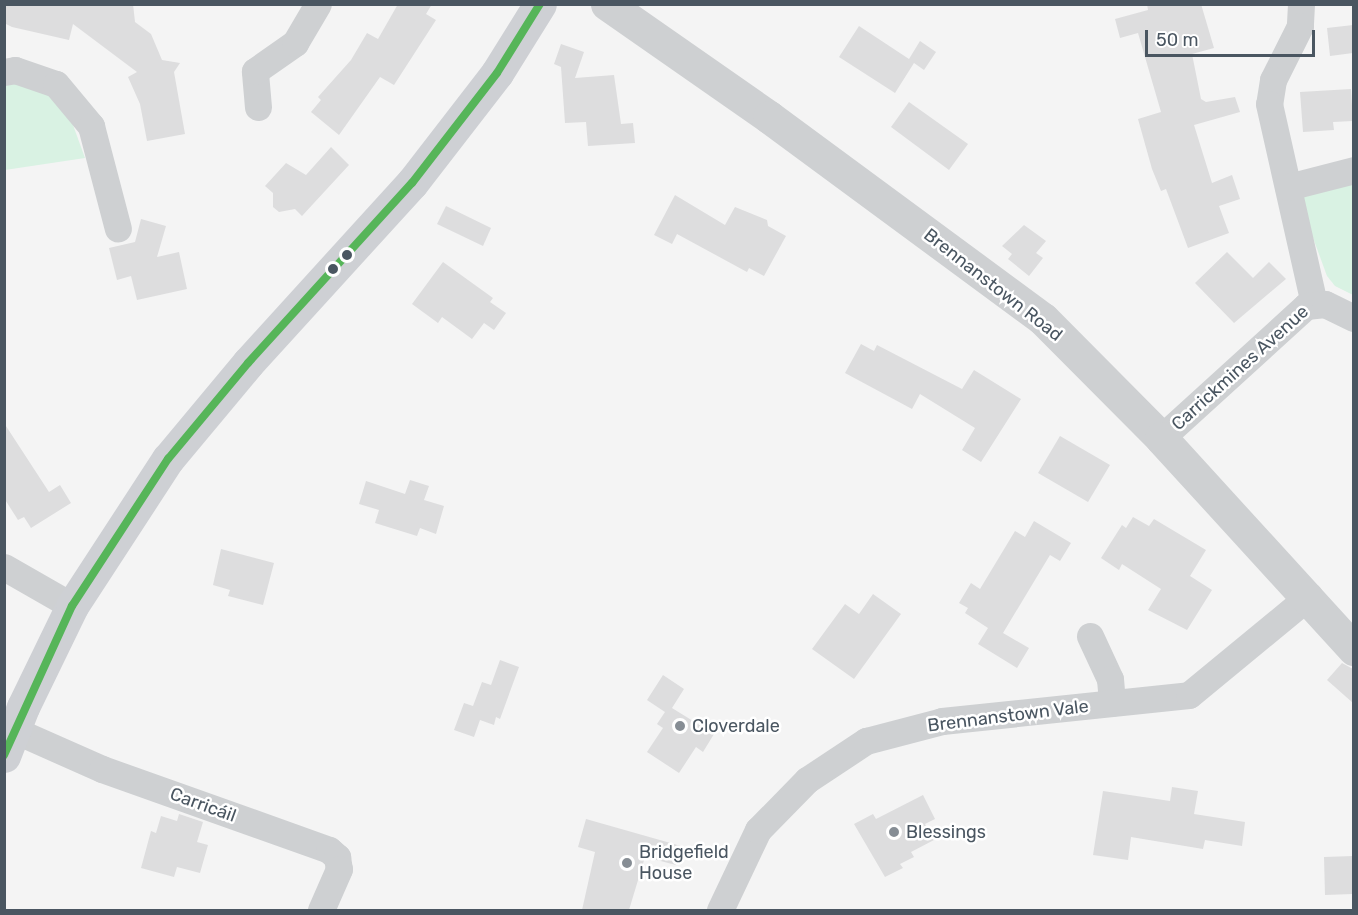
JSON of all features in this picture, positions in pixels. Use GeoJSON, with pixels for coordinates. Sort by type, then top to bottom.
{"type":"FeatureCollection","features":[{"type":"Feature","properties":{"kind":"main road"},"geometry":{"type":"LineString","coordinates":[[9,743],[72,606],[168,459],[248,363],[412,183],[497,73],[540,4]]}},
{"type":"Feature","properties":{"kind":"street"},"geometry":{"type":"LineString","coordinates":[[258,107],[255,71],[295,43],[318,4]]}},
{"type":"Feature","properties":{"kind":"street","name":"Brennanstown Road"},"geometry":{"type":"LineString","coordinates":[[607,4],[778,124],[1034,313],[1161,438],[1309,596],[1353,649]]}},
{"type":"Feature","properties":{"kind":"street"},"geometry":{"type":"LineString","coordinates":[[1300,4],[1300,26],[1273,80],[1269,104],[1314,303]]}},
{"type":"Feature","properties":{"kind":"street"},"geometry":{"type":"LineString","coordinates":[[4,72],[15,70],[56,84],[91,126],[118,228]]}},
{"type":"Feature","properties":{"kind":"street"},"geometry":{"type":"LineString","coordinates":[[1287,187],[1353,170]]}},
{"type":"Feature","properties":{"kind":"street","name":"Carrickmines Avenue"},"geometry":{"type":"LineString","coordinates":[[1161,438],[1295,316],[1314,303],[1353,318]]}},
{"type":"Feature","properties":{"kind":"street"},"geometry":{"type":"LineString","coordinates":[[4,567],[72,606]]}},
{"type":"Feature","properties":{"kind":"street","name":"Brennanstown Vale"},"geometry":{"type":"LineString","coordinates":[[720,910],[758,830],[807,780],[866,741],[942,722],[1189,695],[1309,596]]}},
{"type":"Feature","properties":{"kind":"street"},"geometry":{"type":"LineString","coordinates":[[1090,636],[1110,679],[1112,703]]}},
{"type":"Feature","properties":{"kind":"street","name":"Carricáil"},"geometry":{"type":"LineString","coordinates":[[9,743],[102,769],[329,850],[337,857],[339,869],[321,910]]}},
{"type":"Feature","properties":{"kind":"green space"},"geometry":{"type":"Polygon","coordinates":[[[5,79],[46,89],[73,125],[85,158],[5,170],[5,79]]]}},
{"type":"Feature","properties":{"kind":"green space"},"geometry":{"type":"Polygon","coordinates":[[[1353,180],[1353,295],[1335,286],[1327,276],[1301,205],[1303,194],[1353,180]]]}},
{"type":"Feature","properties":{"kind":"building"},"geometry":{"type":"Polygon","coordinates":[[[4,4],[133,4],[135,22],[151,34],[162,60],[180,63],[174,72],[185,134],[147,141],[140,104],[128,77],[137,72],[73,24],[69,40],[12,27],[4,23],[4,4]]]}},
{"type":"Feature","properties":{"kind":"building"},"geometry":{"type":"Polygon","coordinates":[[[398,4],[432,4],[426,14],[436,20],[394,85],[380,77],[339,135],[311,112],[321,100],[318,97],[351,60],[367,33],[378,39],[398,4]]]}},
{"type":"Feature","properties":{"kind":"building"},"geometry":{"type":"Polygon","coordinates":[[[1147,4],[1201,4],[1214,48],[1192,54],[1201,99],[1206,102],[1235,97],[1240,112],[1194,125],[1212,183],[1232,175],[1240,199],[1219,206],[1229,233],[1188,248],[1166,189],[1161,191],[1152,169],[1138,119],[1161,112],[1138,33],[1120,38],[1115,19],[1148,10],[1147,4]]]}},
{"type":"Feature","properties":{"kind":"building"},"geometry":{"type":"Polygon","coordinates":[[[1353,25],[1353,53],[1330,56],[1327,28],[1353,25]]]}},
{"type":"Feature","properties":{"kind":"building"},"geometry":{"type":"Polygon","coordinates":[[[859,26],[909,59],[920,41],[936,52],[924,70],[914,63],[895,93],[839,57],[859,26]]]}},
{"type":"Feature","properties":{"kind":"building"},"geometry":{"type":"Polygon","coordinates":[[[561,44],[584,52],[575,78],[614,75],[621,124],[633,123],[635,143],[588,146],[586,122],[565,123],[561,67],[554,64],[561,44]]]}},
{"type":"Feature","properties":{"kind":"building"},"geometry":{"type":"Polygon","coordinates":[[[1351,89],[1353,121],[1333,122],[1334,130],[1303,132],[1300,92],[1351,89]]]}},
{"type":"Feature","properties":{"kind":"building"},"geometry":{"type":"Polygon","coordinates":[[[909,102],[968,144],[949,170],[891,127],[909,102]]]}},
{"type":"Feature","properties":{"kind":"building"},"geometry":{"type":"Polygon","coordinates":[[[331,147],[349,165],[302,216],[295,209],[279,212],[273,207],[273,193],[265,186],[286,163],[306,175],[331,147]]]}},
{"type":"Feature","properties":{"kind":"building"},"geometry":{"type":"Polygon","coordinates":[[[675,195],[725,225],[735,207],[767,220],[768,226],[786,236],[764,276],[749,268],[747,272],[677,234],[672,244],[654,235],[675,195]]]}},
{"type":"Feature","properties":{"kind":"building"},"geometry":{"type":"Polygon","coordinates":[[[446,206],[491,228],[483,246],[437,224],[446,206]]]}},
{"type":"Feature","properties":{"kind":"building"},"geometry":{"type":"Polygon","coordinates":[[[141,219],[166,226],[157,257],[179,252],[187,289],[137,300],[131,276],[117,280],[109,248],[135,242],[141,219]]]}},
{"type":"Feature","properties":{"kind":"building"},"geometry":{"type":"Polygon","coordinates":[[[1024,225],[1046,241],[1036,253],[1043,258],[1029,276],[1008,259],[1012,254],[1002,246],[1024,225]]]}},
{"type":"Feature","properties":{"kind":"building"},"geometry":{"type":"Polygon","coordinates":[[[1227,252],[1253,278],[1269,262],[1286,279],[1234,323],[1195,283],[1227,252]]]}},
{"type":"Feature","properties":{"kind":"building"},"geometry":{"type":"Polygon","coordinates":[[[443,262],[493,298],[490,302],[506,313],[494,330],[484,323],[472,339],[442,317],[438,323],[412,304],[443,262]]]}},
{"type":"Feature","properties":{"kind":"building"},"geometry":{"type":"Polygon","coordinates":[[[861,344],[874,351],[877,345],[962,389],[974,370],[1021,399],[981,462],[962,450],[975,428],[920,394],[912,409],[845,373],[861,344]]]}},
{"type":"Feature","properties":{"kind":"building"},"geometry":{"type":"Polygon","coordinates":[[[4,423],[49,492],[60,485],[71,503],[31,528],[24,517],[18,520],[4,498],[4,423]]]}},
{"type":"Feature","properties":{"kind":"building"},"geometry":{"type":"Polygon","coordinates":[[[1060,436],[1110,465],[1088,502],[1038,473],[1060,436]]]}},
{"type":"Feature","properties":{"kind":"building"},"geometry":{"type":"Polygon","coordinates":[[[410,480],[429,486],[424,500],[444,506],[436,534],[420,528],[417,536],[375,523],[379,510],[359,504],[366,481],[405,494],[410,480]]]}},
{"type":"Feature","properties":{"kind":"building"},"geometry":{"type":"Polygon","coordinates":[[[1133,517],[1149,526],[1154,519],[1206,550],[1190,576],[1212,590],[1187,630],[1148,610],[1161,589],[1122,564],[1119,570],[1101,558],[1122,525],[1126,528],[1133,517]]]}},
{"type":"Feature","properties":{"kind":"building"},"geometry":{"type":"Polygon","coordinates":[[[1034,521],[1071,543],[1060,561],[1050,555],[1003,633],[1029,648],[1017,668],[978,644],[988,628],[965,613],[968,608],[959,603],[971,583],[980,589],[1015,531],[1025,537],[1034,521]]]}},
{"type":"Feature","properties":{"kind":"building"},"geometry":{"type":"Polygon","coordinates":[[[221,549],[274,563],[263,605],[228,596],[230,590],[213,585],[221,549]]]}},
{"type":"Feature","properties":{"kind":"building"},"geometry":{"type":"Polygon","coordinates":[[[873,594],[901,614],[854,679],[812,649],[845,604],[859,614],[873,594]]]}},
{"type":"Feature","properties":{"kind":"building"},"geometry":{"type":"Polygon","coordinates":[[[500,660],[519,667],[500,719],[496,717],[494,725],[480,720],[474,737],[454,730],[464,703],[473,706],[482,682],[491,685],[500,660]]]}},
{"type":"Feature","properties":{"kind":"building"},"geometry":{"type":"Polygon","coordinates":[[[1342,663],[1353,669],[1353,703],[1327,680],[1342,663]]]}},
{"type":"Feature","properties":{"kind":"building","name":"Cloverdale"},"geometry":{"type":"Polygon","coordinates":[[[663,675],[684,689],[672,708],[714,734],[703,752],[696,747],[679,773],[647,752],[663,728],[657,724],[665,712],[647,700],[663,675]]]}},
{"type":"Feature","properties":{"kind":"building"},"geometry":{"type":"Polygon","coordinates":[[[1172,787],[1198,791],[1194,814],[1245,822],[1242,846],[1205,840],[1203,849],[1131,837],[1128,860],[1093,855],[1103,791],[1170,801],[1172,787]]]}},
{"type":"Feature","properties":{"kind":"building","name":"Blessings"},"geometry":{"type":"Polygon","coordinates":[[[923,795],[935,819],[925,824],[934,840],[911,852],[914,857],[900,864],[903,868],[885,877],[854,824],[873,814],[876,819],[923,795]]]}},
{"type":"Feature","properties":{"kind":"building"},"geometry":{"type":"Polygon","coordinates":[[[179,814],[203,822],[197,842],[208,845],[200,873],[177,867],[174,877],[141,868],[151,831],[156,833],[161,816],[177,821],[179,814]]]}},
{"type":"Feature","properties":{"kind":"building","name":"Bridgefield House"},"geometry":{"type":"Polygon","coordinates":[[[586,819],[681,846],[676,865],[645,857],[629,910],[582,910],[595,852],[578,847],[586,819]]]}},
{"type":"Feature","properties":{"kind":"building"},"geometry":{"type":"Polygon","coordinates":[[[1353,856],[1353,894],[1325,895],[1324,857],[1353,856]]]}},
{"type":"Feature","properties":{"kind":"transit line"},"geometry":{"type":"LineString","coordinates":[[4,755],[72,606],[168,459],[248,363],[412,183],[497,73],[540,4]]}},
{"type":"Feature","properties":{"kind":"place","name":"Cloverdale"},"geometry":{"type":"Point","coordinates":[680,726]}},
{"type":"Feature","properties":{"kind":"place","name":"Blessings"},"geometry":{"type":"Point","coordinates":[894,832]}},
{"type":"Feature","properties":{"kind":"place","name":"Bridgefield House"},"geometry":{"type":"Point","coordinates":[627,863]}}]}
